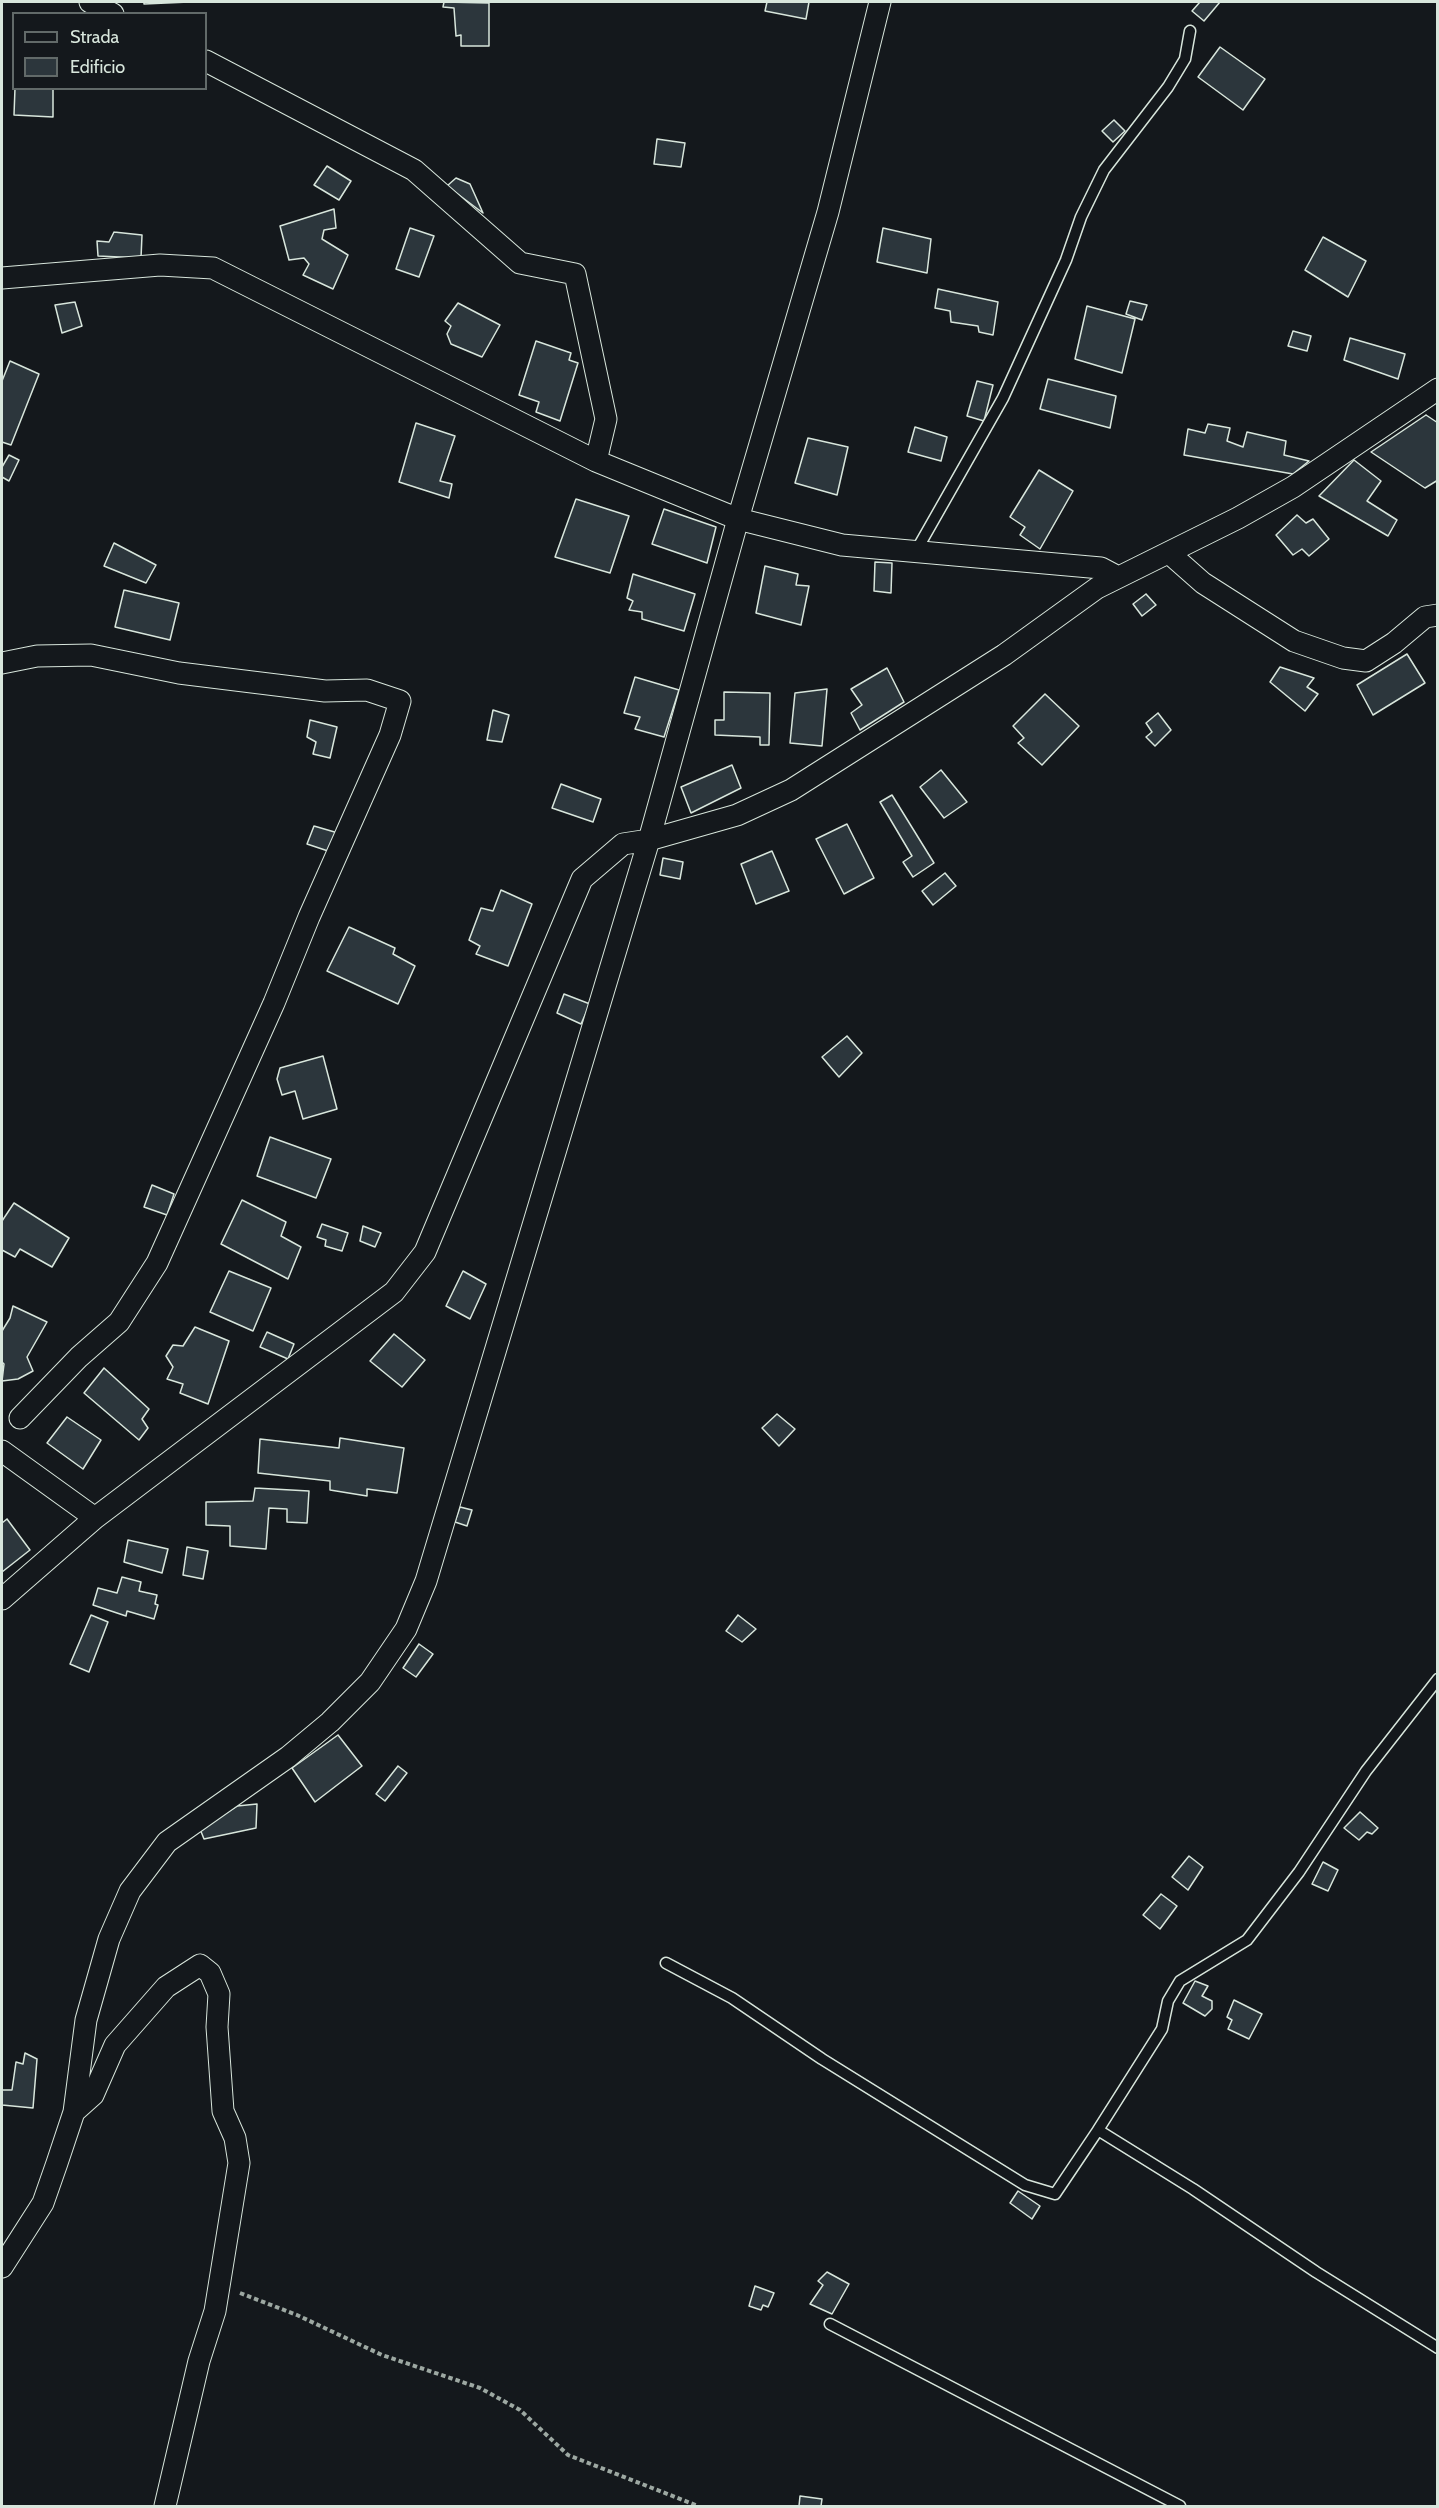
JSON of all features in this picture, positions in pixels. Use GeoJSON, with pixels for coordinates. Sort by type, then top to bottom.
{"type":"FeatureCollection","features":[{"type":"Feature","properties":{"kind":"street"},"geometry":{"type":"LineString","coordinates":[[90,2],[109,12]]}},
{"type":"Feature","properties":{"kind":"street"},"geometry":{"type":"LineString","coordinates":[[2,2267],[43,2203],[74,2112],[86,2020],[109,1939],[130,1891],[167,1842],[288,1757],[330,1722],[370,1683],[406,1629],[426,1581],[649,840],[738,519],[828,212],[880,2]]}},
{"type":"Feature","properties":{"kind":"street"},"geometry":{"type":"LineString","coordinates":[[207,63],[414,170],[520,263],[575,274],[606,419],[596,461]]}},
{"type":"Feature","properties":{"kind":"street"},"geometry":{"type":"LineString","coordinates":[[2,278],[160,265],[213,268],[596,461],[738,519],[842,545],[1101,568],[1118,577]]}},
{"type":"Feature","properties":{"kind":"street"},"geometry":{"type":"LineString","coordinates":[[2,1599],[94,1518],[394,1292],[425,1252],[582,879],[622,844],[649,840],[737,815],[791,790],[1004,655],[1097,588],[1169,553],[1293,487],[1437,390]]}},
{"type":"Feature","properties":{"kind":"street"},"geometry":{"type":"LineString","coordinates":[[1169,553],[1203,583],[1294,641],[1344,658],[1366,661],[1394,643],[1425,617],[1437,615]]}},
{"type":"Feature","properties":{"kind":"street"},"geometry":{"type":"LineString","coordinates":[[2,663],[37,656],[91,655],[179,673],[325,691],[367,690],[400,701],[390,735],[309,917],[274,1003],[157,1263],[119,1322],[79,1358],[20,1418]]}},
{"type":"Feature","properties":{"kind":"street"},"geometry":{"type":"LineString","coordinates":[[2,1451],[94,1518]]}},
{"type":"Feature","properties":{"kind":"street"},"geometry":{"type":"LineString","coordinates":[[74,2112],[93,2096],[116,2045],[166,1988],[200,1965],[210,1973],[219,1994],[217,2027],[223,2111],[235,2138],[239,2163],[220,2284],[165,2506]]}},
{"type":"Feature","properties":{"kind":"lane"},"geometry":{"type":"LineString","coordinates":[[916,551],[1003,398],[1066,260],[1080,217],[1104,170],[1168,87],[1185,59],[1190,31]]}},
{"type":"Feature","properties":{"kind":"lane"},"geometry":{"type":"LineString","coordinates":[[666,1963],[732,1998],[822,2059],[1024,2185],[1055,2194],[1162,2029],[1168,2001],[1180,1981],[1247,1940],[1299,1872],[1366,1771],[1437,1679]]}},
{"type":"Feature","properties":{"kind":"lane"},"geometry":{"type":"LineString","coordinates":[[1098,2130],[1437,2348]]}},
{"type":"Feature","properties":{"kind":"lane"},"geometry":{"type":"LineString","coordinates":[[830,2324],[1180,2506]]}},
{"type":"Feature","properties":{"kind":"path"},"geometry":{"type":"LineString","coordinates":[[220,2284],[297,2315],[382,2355],[480,2388],[520,2409],[568,2455],[698,2506]]}},
{"type":"Feature","properties":{"kind":"building"},"geometry":{"type":"Polygon","coordinates":[[[144,2],[189,2],[144,4],[144,2]]]}},
{"type":"Feature","properties":{"kind":"building"},"geometry":{"type":"Polygon","coordinates":[[[444,2],[489,3],[489,46],[461,46],[461,35],[456,36],[454,8],[443,7],[444,2]]]}},
{"type":"Feature","properties":{"kind":"building"},"geometry":{"type":"Polygon","coordinates":[[[767,2],[809,2],[806,19],[765,11],[767,2]]]}},
{"type":"Feature","properties":{"kind":"building"},"geometry":{"type":"Polygon","coordinates":[[[1200,2],[1220,2],[1204,21],[1192,11],[1200,2]]]}},
{"type":"Feature","properties":{"kind":"building"},"geometry":{"type":"Polygon","coordinates":[[[1220,47],[1265,79],[1243,110],[1198,77],[1220,47]]]}},
{"type":"Feature","properties":{"kind":"building"},"geometry":{"type":"Polygon","coordinates":[[[15,90],[53,90],[53,117],[14,115],[15,90]]]}},
{"type":"Feature","properties":{"kind":"building"},"geometry":{"type":"Polygon","coordinates":[[[1114,120],[1125,131],[1113,142],[1102,131],[1114,120]]]}},
{"type":"Feature","properties":{"kind":"building"},"geometry":{"type":"Polygon","coordinates":[[[657,139],[685,143],[681,167],[654,164],[657,139]]]}},
{"type":"Feature","properties":{"kind":"building"},"geometry":{"type":"Polygon","coordinates":[[[327,166],[351,181],[339,200],[314,185],[327,166]]]}},
{"type":"Feature","properties":{"kind":"building"},"geometry":{"type":"Polygon","coordinates":[[[456,178],[470,184],[483,213],[447,186],[456,178]]]}},
{"type":"Feature","properties":{"kind":"building"},"geometry":{"type":"Polygon","coordinates":[[[334,209],[336,228],[324,230],[322,239],[348,255],[333,289],[303,275],[309,264],[304,258],[289,260],[280,226],[334,209]]]}},
{"type":"Feature","properties":{"kind":"building"},"geometry":{"type":"Polygon","coordinates":[[[410,228],[434,236],[419,277],[396,269],[410,228]]]}},
{"type":"Feature","properties":{"kind":"building"},"geometry":{"type":"Polygon","coordinates":[[[883,228],[931,239],[927,273],[877,262],[883,228]]]}},
{"type":"Feature","properties":{"kind":"building"},"geometry":{"type":"Polygon","coordinates":[[[114,232],[142,235],[141,258],[98,256],[97,241],[109,242],[114,232]]]}},
{"type":"Feature","properties":{"kind":"building"},"geometry":{"type":"Polygon","coordinates":[[[1323,237],[1366,261],[1348,297],[1305,270],[1323,237]]]}},
{"type":"Feature","properties":{"kind":"building"},"geometry":{"type":"Polygon","coordinates":[[[938,289],[998,302],[993,335],[979,332],[978,326],[951,322],[950,311],[935,308],[938,289]]]}},
{"type":"Feature","properties":{"kind":"building"},"geometry":{"type":"Polygon","coordinates":[[[1130,301],[1147,305],[1142,320],[1126,314],[1130,301]]]}},
{"type":"Feature","properties":{"kind":"building"},"geometry":{"type":"Polygon","coordinates":[[[75,302],[82,326],[62,333],[55,305],[75,302]]]}},
{"type":"Feature","properties":{"kind":"building"},"geometry":{"type":"Polygon","coordinates":[[[458,303],[500,325],[482,357],[451,344],[447,334],[451,326],[445,321],[458,303]]]}},
{"type":"Feature","properties":{"kind":"building"},"geometry":{"type":"Polygon","coordinates":[[[1087,306],[1135,319],[1122,373],[1075,359],[1087,306]]]}},
{"type":"Feature","properties":{"kind":"building"},"geometry":{"type":"Polygon","coordinates":[[[1293,331],[1311,336],[1307,351],[1288,346],[1293,331]]]}},
{"type":"Feature","properties":{"kind":"building"},"geometry":{"type":"Polygon","coordinates":[[[1350,338],[1405,354],[1398,379],[1344,360],[1350,338]]]}},
{"type":"Feature","properties":{"kind":"building"},"geometry":{"type":"Polygon","coordinates":[[[536,341],[571,353],[569,360],[578,363],[560,421],[536,412],[539,402],[519,395],[536,341]]]}},
{"type":"Feature","properties":{"kind":"building"},"geometry":{"type":"Polygon","coordinates":[[[10,361],[39,374],[11,445],[2,442],[2,381],[10,361]]]}},
{"type":"Feature","properties":{"kind":"building"},"geometry":{"type":"Polygon","coordinates":[[[1048,379],[1116,396],[1110,428],[1040,409],[1048,379]]]}},
{"type":"Feature","properties":{"kind":"building"},"geometry":{"type":"Polygon","coordinates":[[[977,381],[993,385],[984,421],[967,416],[977,381]]]}},
{"type":"Feature","properties":{"kind":"building"},"geometry":{"type":"Polygon","coordinates":[[[1426,415],[1438,423],[1438,480],[1425,488],[1371,452],[1426,415]]]}},
{"type":"Feature","properties":{"kind":"building"},"geometry":{"type":"Polygon","coordinates":[[[416,423],[455,436],[440,481],[452,484],[449,498],[399,482],[416,423]]]}},
{"type":"Feature","properties":{"kind":"building"},"geometry":{"type":"Polygon","coordinates":[[[1208,424],[1230,428],[1227,441],[1243,447],[1247,432],[1286,441],[1284,455],[1309,461],[1293,474],[1184,455],[1188,429],[1205,433],[1208,424]]]}},
{"type":"Feature","properties":{"kind":"building"},"geometry":{"type":"Polygon","coordinates":[[[915,427],[947,437],[941,461],[908,452],[915,427]]]}},
{"type":"Feature","properties":{"kind":"building"},"geometry":{"type":"Polygon","coordinates":[[[808,438],[848,447],[837,495],[795,483],[808,438]]]}},
{"type":"Feature","properties":{"kind":"building"},"geometry":{"type":"Polygon","coordinates":[[[9,455],[19,460],[9,481],[2,477],[2,467],[9,455]]]}},
{"type":"Feature","properties":{"kind":"building"},"geometry":{"type":"Polygon","coordinates":[[[1354,460],[1381,481],[1367,501],[1397,520],[1388,536],[1319,496],[1354,460]]]}},
{"type":"Feature","properties":{"kind":"building"},"geometry":{"type":"Polygon","coordinates":[[[1039,470],[1073,491],[1040,549],[1020,535],[1025,527],[1010,517],[1039,470]]]}},
{"type":"Feature","properties":{"kind":"building"},"geometry":{"type":"Polygon","coordinates":[[[576,499],[629,516],[610,573],[555,557],[576,499]]]}},
{"type":"Feature","properties":{"kind":"building"},"geometry":{"type":"Polygon","coordinates":[[[664,509],[716,527],[707,563],[652,544],[664,509]]]}},
{"type":"Feature","properties":{"kind":"building"},"geometry":{"type":"Polygon","coordinates":[[[1297,515],[1306,523],[1313,519],[1329,539],[1309,556],[1302,549],[1293,555],[1276,535],[1297,515]]]}},
{"type":"Feature","properties":{"kind":"building"},"geometry":{"type":"Polygon","coordinates":[[[114,543],[156,565],[146,583],[104,566],[114,543]]]}},
{"type":"Feature","properties":{"kind":"building"},"geometry":{"type":"Polygon","coordinates":[[[875,562],[892,563],[891,593],[874,591],[875,562]]]}},
{"type":"Feature","properties":{"kind":"building"},"geometry":{"type":"Polygon","coordinates":[[[765,566],[798,574],[796,585],[809,586],[801,625],[756,613],[765,566]]]}},
{"type":"Feature","properties":{"kind":"building"},"geometry":{"type":"Polygon","coordinates":[[[633,574],[695,594],[684,631],[642,619],[642,612],[629,610],[633,601],[627,598],[633,574]]]}},
{"type":"Feature","properties":{"kind":"building"},"geometry":{"type":"Polygon","coordinates":[[[124,590],[179,603],[170,640],[115,627],[124,590]]]}},
{"type":"Feature","properties":{"kind":"building"},"geometry":{"type":"Polygon","coordinates":[[[1146,594],[1156,605],[1142,616],[1133,604],[1146,594]]]}},
{"type":"Feature","properties":{"kind":"building"},"geometry":{"type":"Polygon","coordinates":[[[1407,654],[1425,683],[1373,715],[1357,685],[1407,654]]]}},
{"type":"Feature","properties":{"kind":"building"},"geometry":{"type":"Polygon","coordinates":[[[1280,667],[1314,678],[1307,687],[1318,694],[1305,711],[1270,682],[1280,667]]]}},
{"type":"Feature","properties":{"kind":"building"},"geometry":{"type":"Polygon","coordinates":[[[887,668],[904,702],[860,730],[851,713],[862,705],[851,689],[887,668]]]}},
{"type":"Feature","properties":{"kind":"building"},"geometry":{"type":"Polygon","coordinates":[[[635,677],[679,690],[664,737],[635,729],[640,717],[624,713],[635,677]]]}},
{"type":"Feature","properties":{"kind":"building"},"geometry":{"type":"Polygon","coordinates":[[[827,689],[822,746],[790,743],[795,693],[827,689]]]}},
{"type":"Feature","properties":{"kind":"building"},"geometry":{"type":"Polygon","coordinates":[[[724,692],[770,693],[769,745],[760,745],[760,737],[715,735],[715,720],[724,720],[724,692]]]}},
{"type":"Feature","properties":{"kind":"building"},"geometry":{"type":"Polygon","coordinates":[[[1045,694],[1079,726],[1042,765],[1018,743],[1024,738],[1013,726],[1045,694]]]}},
{"type":"Feature","properties":{"kind":"building"},"geometry":{"type":"Polygon","coordinates":[[[493,710],[509,715],[502,742],[487,740],[493,710]]]}},
{"type":"Feature","properties":{"kind":"building"},"geometry":{"type":"Polygon","coordinates":[[[1158,713],[1171,730],[1155,746],[1146,737],[1152,732],[1146,723],[1158,713]]]}},
{"type":"Feature","properties":{"kind":"building"},"geometry":{"type":"Polygon","coordinates":[[[310,720],[337,727],[330,758],[313,754],[316,742],[307,737],[310,720]]]}},
{"type":"Feature","properties":{"kind":"building"},"geometry":{"type":"Polygon","coordinates":[[[732,765],[741,788],[691,813],[681,787],[732,765]]]}},
{"type":"Feature","properties":{"kind":"building"},"geometry":{"type":"Polygon","coordinates":[[[941,770],[967,802],[944,818],[920,787],[941,770]]]}},
{"type":"Feature","properties":{"kind":"building"},"geometry":{"type":"Polygon","coordinates":[[[561,784],[601,799],[593,822],[552,808],[561,784]]]}},
{"type":"Feature","properties":{"kind":"building"},"geometry":{"type":"Polygon","coordinates":[[[892,795],[934,863],[913,877],[903,862],[912,856],[880,802],[892,795]]]}},
{"type":"Feature","properties":{"kind":"building"},"geometry":{"type":"Polygon","coordinates":[[[847,824],[874,878],[844,894],[816,839],[847,824]]]}},
{"type":"Feature","properties":{"kind":"building"},"geometry":{"type":"Polygon","coordinates":[[[314,826],[338,833],[331,852],[307,844],[314,826]]]}},
{"type":"Feature","properties":{"kind":"building"},"geometry":{"type":"Polygon","coordinates":[[[772,851],[789,891],[756,904],[741,864],[772,851]]]}},
{"type":"Feature","properties":{"kind":"building"},"geometry":{"type":"Polygon","coordinates":[[[663,858],[683,862],[680,879],[660,875],[663,858]]]}},
{"type":"Feature","properties":{"kind":"building"},"geometry":{"type":"Polygon","coordinates":[[[945,873],[956,886],[933,905],[922,891],[945,873]]]}},
{"type":"Feature","properties":{"kind":"building"},"geometry":{"type":"Polygon","coordinates":[[[501,890],[532,904],[508,966],[476,954],[480,946],[469,940],[481,908],[493,911],[501,890]]]}},
{"type":"Feature","properties":{"kind":"building"},"geometry":{"type":"Polygon","coordinates":[[[349,927],[395,948],[393,954],[415,966],[398,1004],[327,971],[349,927]]]}},
{"type":"Feature","properties":{"kind":"building"},"geometry":{"type":"Polygon","coordinates":[[[564,994],[590,1004],[581,1024],[557,1013],[564,994]]]}},
{"type":"Feature","properties":{"kind":"building"},"geometry":{"type":"Polygon","coordinates":[[[847,1036],[862,1053],[839,1077],[822,1057],[847,1036]]]}},
{"type":"Feature","properties":{"kind":"building"},"geometry":{"type":"Polygon","coordinates":[[[323,1056],[337,1109],[303,1119],[295,1091],[282,1095],[277,1079],[280,1068],[323,1056]]]}},
{"type":"Feature","properties":{"kind":"building"},"geometry":{"type":"Polygon","coordinates":[[[270,1137],[331,1159],[316,1198],[257,1176],[270,1137]]]}},
{"type":"Feature","properties":{"kind":"building"},"geometry":{"type":"Polygon","coordinates":[[[152,1185],[174,1194],[167,1215],[144,1207],[152,1185]]]}},
{"type":"Feature","properties":{"kind":"building"},"geometry":{"type":"Polygon","coordinates":[[[242,1200],[286,1222],[281,1236],[301,1247],[288,1279],[221,1244],[242,1200]]]}},
{"type":"Feature","properties":{"kind":"building"},"geometry":{"type":"Polygon","coordinates":[[[14,1203],[69,1238],[52,1267],[20,1249],[15,1257],[2,1250],[2,1221],[14,1203]]]}},
{"type":"Feature","properties":{"kind":"building"},"geometry":{"type":"Polygon","coordinates":[[[322,1224],[348,1233],[342,1251],[325,1246],[326,1240],[317,1237],[322,1224]]]}},
{"type":"Feature","properties":{"kind":"building"},"geometry":{"type":"Polygon","coordinates":[[[363,1226],[381,1233],[375,1247],[360,1241],[363,1226]]]}},
{"type":"Feature","properties":{"kind":"building"},"geometry":{"type":"Polygon","coordinates":[[[229,1271],[271,1288],[253,1331],[210,1312],[229,1271]]]}},
{"type":"Feature","properties":{"kind":"building"},"geometry":{"type":"Polygon","coordinates":[[[463,1271],[486,1284],[470,1319],[446,1306],[463,1271]]]}},
{"type":"Feature","properties":{"kind":"building"},"geometry":{"type":"Polygon","coordinates":[[[13,1306],[47,1322],[27,1357],[33,1371],[18,1379],[2,1381],[4,1364],[2,1362],[2,1331],[10,1318],[13,1306]]]}},
{"type":"Feature","properties":{"kind":"building"},"geometry":{"type":"Polygon","coordinates":[[[195,1327],[229,1341],[208,1404],[180,1393],[183,1384],[167,1379],[173,1367],[166,1356],[173,1345],[183,1346],[195,1327]]]}},
{"type":"Feature","properties":{"kind":"building"},"geometry":{"type":"Polygon","coordinates":[[[267,1332],[294,1344],[288,1359],[260,1347],[267,1332]]]}},
{"type":"Feature","properties":{"kind":"building"},"geometry":{"type":"Polygon","coordinates":[[[394,1334],[425,1360],[402,1387],[370,1361],[394,1334]]]}},
{"type":"Feature","properties":{"kind":"building"},"geometry":{"type":"Polygon","coordinates":[[[104,1368],[149,1409],[142,1419],[148,1428],[139,1440],[84,1393],[104,1368]]]}},
{"type":"Feature","properties":{"kind":"building"},"geometry":{"type":"Polygon","coordinates":[[[777,1414],[795,1429],[779,1446],[762,1428],[777,1414]]]}},
{"type":"Feature","properties":{"kind":"building"},"geometry":{"type":"Polygon","coordinates":[[[67,1417],[101,1440],[83,1469],[47,1443],[67,1417]]]}},
{"type":"Feature","properties":{"kind":"building"},"geometry":{"type":"Polygon","coordinates":[[[340,1438],[404,1448],[397,1493],[367,1489],[367,1496],[330,1490],[330,1481],[258,1473],[260,1439],[339,1448],[340,1438]]]}},
{"type":"Feature","properties":{"kind":"building"},"geometry":{"type":"Polygon","coordinates":[[[255,1488],[309,1491],[307,1523],[287,1522],[287,1509],[269,1508],[266,1549],[230,1546],[230,1526],[206,1525],[206,1502],[253,1501],[255,1488]]]}},
{"type":"Feature","properties":{"kind":"building"},"geometry":{"type":"Polygon","coordinates":[[[460,1507],[472,1510],[467,1526],[455,1522],[460,1507]]]}},
{"type":"Feature","properties":{"kind":"building"},"geometry":{"type":"Polygon","coordinates":[[[7,1519],[30,1550],[2,1572],[2,1523],[7,1519]]]}},
{"type":"Feature","properties":{"kind":"building"},"geometry":{"type":"Polygon","coordinates":[[[128,1540],[168,1549],[162,1573],[124,1562],[128,1540]]]}},
{"type":"Feature","properties":{"kind":"building"},"geometry":{"type":"Polygon","coordinates":[[[187,1547],[208,1551],[203,1579],[183,1575],[187,1547]]]}},
{"type":"Feature","properties":{"kind":"building"},"geometry":{"type":"Polygon","coordinates":[[[122,1577],[141,1582],[139,1591],[157,1595],[155,1604],[158,1605],[154,1619],[127,1611],[126,1616],[93,1605],[98,1588],[117,1593],[122,1577]]]}},
{"type":"Feature","properties":{"kind":"building"},"geometry":{"type":"Polygon","coordinates":[[[91,1615],[108,1622],[89,1672],[70,1664],[91,1615]]]}},
{"type":"Feature","properties":{"kind":"building"},"geometry":{"type":"Polygon","coordinates":[[[738,1615],[756,1629],[742,1642],[726,1631],[738,1615]]]}},
{"type":"Feature","properties":{"kind":"building"},"geometry":{"type":"Polygon","coordinates":[[[419,1644],[433,1654],[416,1677],[403,1668],[419,1644]]]}},
{"type":"Feature","properties":{"kind":"building"},"geometry":{"type":"Polygon","coordinates":[[[338,1735],[362,1766],[315,1802],[292,1768],[338,1735]]]}},
{"type":"Feature","properties":{"kind":"building"},"geometry":{"type":"Polygon","coordinates":[[[398,1766],[407,1773],[385,1801],[376,1794],[398,1766]]]}},
{"type":"Feature","properties":{"kind":"building"},"geometry":{"type":"Polygon","coordinates":[[[257,1804],[256,1828],[204,1839],[200,1829],[237,1806],[257,1804]]]}},
{"type":"Feature","properties":{"kind":"building"},"geometry":{"type":"Polygon","coordinates":[[[1360,1812],[1378,1828],[1372,1834],[1367,1832],[1359,1840],[1344,1828],[1360,1812]]]}},
{"type":"Feature","properties":{"kind":"building"},"geometry":{"type":"Polygon","coordinates":[[[1189,1856],[1203,1867],[1188,1890],[1172,1877],[1189,1856]]]}},
{"type":"Feature","properties":{"kind":"building"},"geometry":{"type":"Polygon","coordinates":[[[1323,1862],[1338,1870],[1328,1891],[1312,1884],[1323,1862]]]}},
{"type":"Feature","properties":{"kind":"building"},"geometry":{"type":"Polygon","coordinates":[[[1161,1894],[1177,1906],[1160,1929],[1143,1915],[1161,1894]]]}},
{"type":"Feature","properties":{"kind":"building"},"geometry":{"type":"Polygon","coordinates":[[[1195,1981],[1208,1986],[1202,1996],[1212,2001],[1212,2009],[1205,2016],[1183,2003],[1195,1981]]]}},
{"type":"Feature","properties":{"kind":"building"},"geometry":{"type":"Polygon","coordinates":[[[1234,2000],[1262,2014],[1249,2039],[1228,2029],[1232,2020],[1227,2017],[1234,2000]]]}},
{"type":"Feature","properties":{"kind":"building"},"geometry":{"type":"Polygon","coordinates":[[[25,2053],[37,2059],[33,2108],[2,2105],[2,2090],[12,2090],[16,2062],[23,2064],[25,2053]]]}},
{"type":"Feature","properties":{"kind":"building"},"geometry":{"type":"Polygon","coordinates":[[[1018,2191],[1040,2206],[1032,2219],[1010,2203],[1018,2191]]]}},
{"type":"Feature","properties":{"kind":"building"},"geometry":{"type":"Polygon","coordinates":[[[827,2272],[849,2284],[832,2314],[810,2304],[823,2285],[818,2281],[827,2272]]]}},
{"type":"Feature","properties":{"kind":"building"},"geometry":{"type":"Polygon","coordinates":[[[755,2286],[774,2293],[768,2307],[763,2305],[761,2310],[749,2306],[755,2286]]]}},
{"type":"Feature","properties":{"kind":"building"},"geometry":{"type":"Polygon","coordinates":[[[800,2496],[822,2499],[821,2506],[799,2506],[800,2496]]]}}]}
